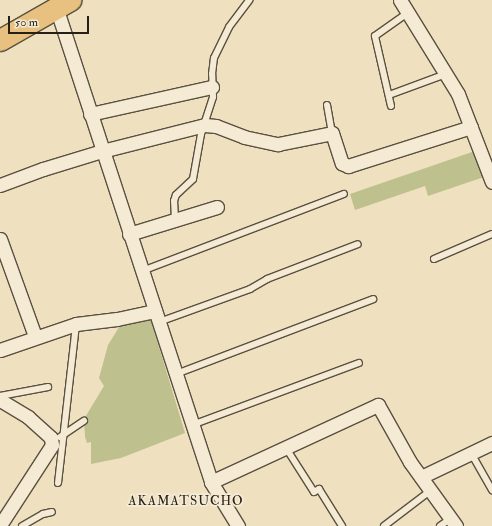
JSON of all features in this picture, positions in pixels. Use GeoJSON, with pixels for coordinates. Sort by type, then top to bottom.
{"type":"FeatureCollection","features":[{"type":"Feature","properties":{"kind":"highway"},"geometry":{"type":"LineString","coordinates":[[0,40],[63,3]]}},
{"type":"Feature","properties":{"kind":"street"},"geometry":{"type":"LineString","coordinates":[[400,0],[409,12],[458,94],[471,127],[490,167],[492,182]]}},
{"type":"Feature","properties":{"kind":"street"},"geometry":{"type":"LineString","coordinates":[[63,3],[90,114],[211,482],[238,526]]}},
{"type":"Feature","properties":{"kind":"street"},"geometry":{"type":"LineString","coordinates":[[90,114],[212,87]]}},
{"type":"Feature","properties":{"kind":"street"},"geometry":{"type":"LineString","coordinates":[[0,185],[43,169],[102,151],[205,125],[216,126],[250,139],[278,144],[332,133],[342,163],[348,166],[471,127]]}},
{"type":"Feature","properties":{"kind":"street"},"geometry":{"type":"LineString","coordinates":[[129,234],[217,206]]}},
{"type":"Feature","properties":{"kind":"street"},"geometry":{"type":"LineString","coordinates":[[0,239],[35,336]]}},
{"type":"Feature","properties":{"kind":"street"},"geometry":{"type":"LineString","coordinates":[[0,350],[35,336],[76,324],[157,316]]}},
{"type":"Feature","properties":{"kind":"street"},"geometry":{"type":"LineString","coordinates":[[0,400],[28,417],[51,438],[56,438],[0,525]]}},
{"type":"Feature","properties":{"kind":"street"},"geometry":{"type":"LineString","coordinates":[[211,482],[378,405],[449,524]]}},
{"type":"Feature","properties":{"kind":"street"},"geometry":{"type":"LineString","coordinates":[[420,477],[492,443]]}},
{"type":"Feature","properties":{"kind":"lane"},"geometry":{"type":"LineString","coordinates":[[175,220],[174,201],[176,195],[193,179],[201,134],[213,97],[212,87],[214,58],[228,27],[249,0]]}},
{"type":"Feature","properties":{"kind":"lane"},"geometry":{"type":"LineString","coordinates":[[391,106],[375,36],[409,12]]}},
{"type":"Feature","properties":{"kind":"lane"},"geometry":{"type":"LineString","coordinates":[[389,95],[446,74]]}},
{"type":"Feature","properties":{"kind":"lane"},"geometry":{"type":"LineString","coordinates":[[327,105],[332,133]]}},
{"type":"Feature","properties":{"kind":"lane"},"geometry":{"type":"LineString","coordinates":[[142,271],[344,194]]}},
{"type":"Feature","properties":{"kind":"lane"},"geometry":{"type":"LineString","coordinates":[[434,259],[492,234]]}},
{"type":"Feature","properties":{"kind":"lane"},"geometry":{"type":"LineString","coordinates":[[157,316],[250,289],[267,279],[358,244]]}},
{"type":"Feature","properties":{"kind":"lane"},"geometry":{"type":"LineString","coordinates":[[176,374],[373,299]]}},
{"type":"Feature","properties":{"kind":"lane"},"geometry":{"type":"LineString","coordinates":[[58,483],[56,438],[76,324]]}},
{"type":"Feature","properties":{"kind":"lane"},"geometry":{"type":"LineString","coordinates":[[192,425],[359,363]]}},
{"type":"Feature","properties":{"kind":"lane"},"geometry":{"type":"LineString","coordinates":[[0,396],[48,387]]}},
{"type":"Feature","properties":{"kind":"lane"},"geometry":{"type":"LineString","coordinates":[[56,438],[84,421]]}},
{"type":"Feature","properties":{"kind":"lane"},"geometry":{"type":"LineString","coordinates":[[286,448],[314,492],[319,488],[342,526]]}},
{"type":"Feature","properties":{"kind":"lane"},"geometry":{"type":"LineString","coordinates":[[471,453],[492,490]]}},
{"type":"Feature","properties":{"kind":"lane"},"geometry":{"type":"LineString","coordinates":[[384,526],[430,491]]}},
{"type":"Feature","properties":{"kind":"lane"},"geometry":{"type":"LineString","coordinates":[[22,526],[43,514],[52,512]]}},
{"type":"Feature","properties":{"kind":"green space"},"geometry":{"type":"Polygon","coordinates":[[[475,151],[484,177],[428,196],[425,186],[355,210],[350,194],[475,151]]]}},
{"type":"Feature","properties":{"kind":"green space"},"geometry":{"type":"Polygon","coordinates":[[[150,317],[185,433],[121,458],[91,464],[91,442],[87,443],[85,437],[84,419],[104,386],[99,378],[108,345],[121,324],[150,317]]]}},
{"type":"Feature","properties":{"kind":"district","name":"AKAMATSUCHO"},"geometry":{"type":"Point","coordinates":[186,501]}}]}
